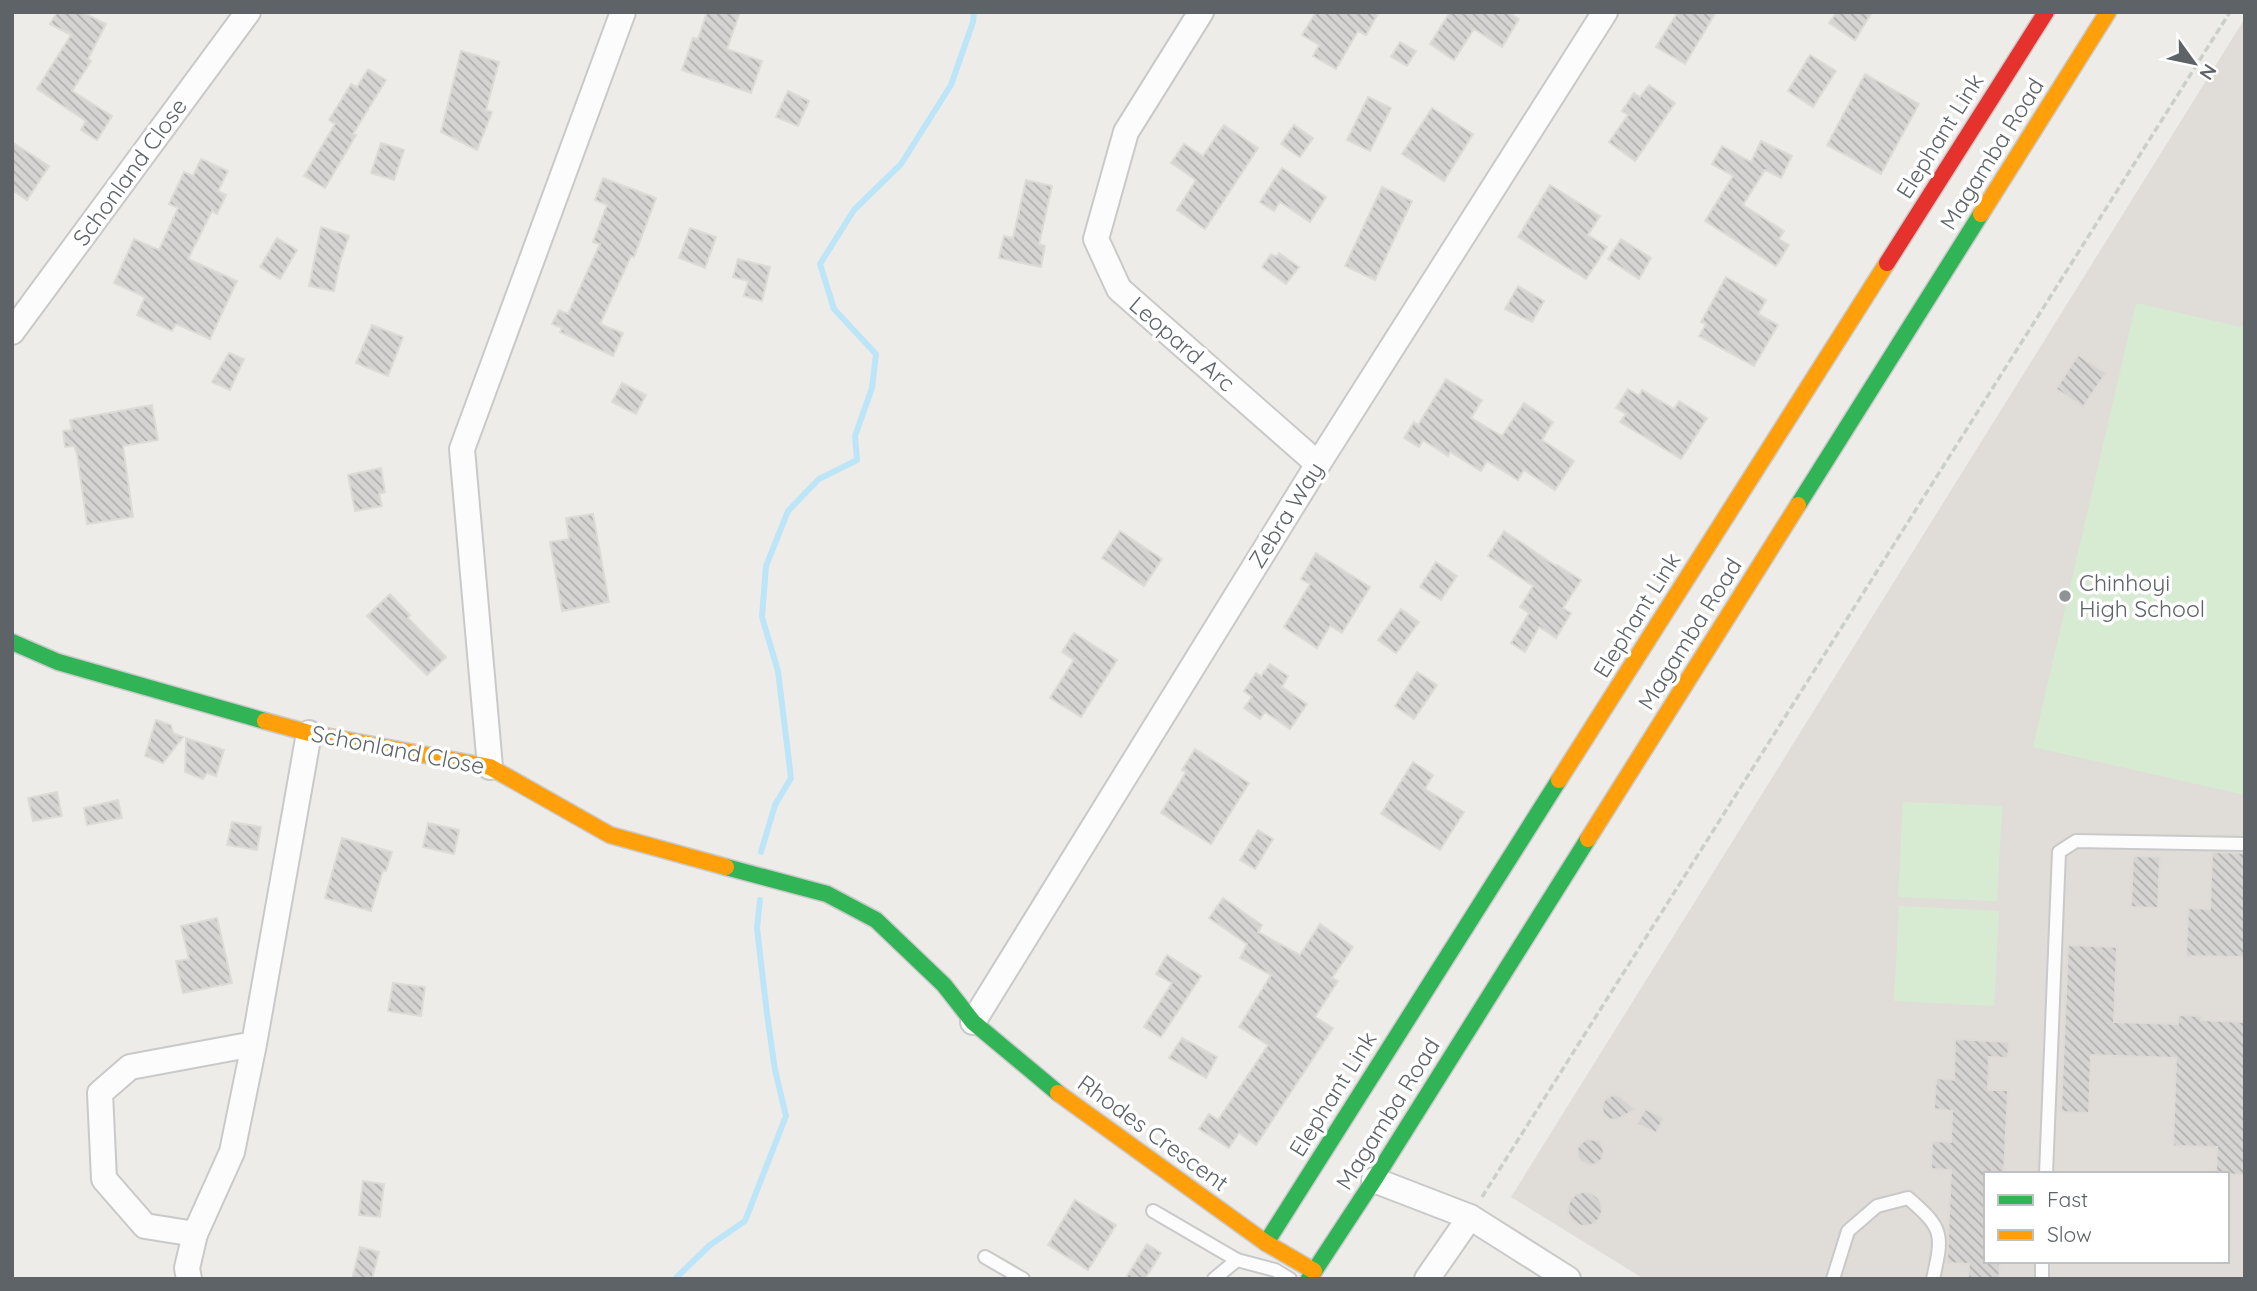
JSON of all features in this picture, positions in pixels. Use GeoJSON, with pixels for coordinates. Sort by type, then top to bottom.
{"type":"FeatureCollection","features":[{"type":"Feature","properties":{"kind":"main road","name":"Elephant Link"},"geometry":{"type":"LineString","coordinates":[[1266,1242],[2046,12]]}},
{"type":"Feature","properties":{"kind":"main road","name":"Magamba Road"},"geometry":{"type":"LineString","coordinates":[[1312,1275],[2108,12]]}},
{"type":"Feature","properties":{"kind":"main road","name":"Schonland Close"},"geometry":{"type":"LineString","coordinates":[[12,642],[58,662],[309,733],[490,767],[610,835],[827,894],[876,920],[944,985],[973,1022]]}},
{"type":"Feature","properties":{"kind":"main road","name":"Rhodes Crescent"},"geometry":{"type":"LineString","coordinates":[[973,1022],[1057,1092],[1312,1275]]}},
{"type":"Feature","properties":{"kind":"street","name":"Schonland Close"},"geometry":{"type":"LineString","coordinates":[[12,332],[248,12]]}},
{"type":"Feature","properties":{"kind":"street"},"geometry":{"type":"LineString","coordinates":[[490,767],[462,449],[623,12]]}},
{"type":"Feature","properties":{"kind":"street","name":"Leopard Arc"},"geometry":{"type":"LineString","coordinates":[[1201,12],[1126,132],[1096,239],[1119,289],[1318,464]]}},
{"type":"Feature","properties":{"kind":"street","name":"Zebra Way"},"geometry":{"type":"LineString","coordinates":[[973,1022],[1318,464],[1605,12]]}},
{"type":"Feature","properties":{"kind":"street"},"geometry":{"type":"LineString","coordinates":[[189,1279],[187,1268],[195,1234],[232,1152],[254,1044],[309,733]]}},
{"type":"Feature","properties":{"kind":"street"},"geometry":{"type":"LineString","coordinates":[[195,1234],[145,1226],[104,1179],[100,1093],[130,1068],[254,1044]]}},
{"type":"Feature","properties":{"kind":"street"},"geometry":{"type":"LineString","coordinates":[[1374,1180],[1470,1217],[1568,1279]]}},
{"type":"Feature","properties":{"kind":"street"},"geometry":{"type":"LineString","coordinates":[[1427,1279],[1470,1217]]}},
{"type":"Feature","properties":{"kind":"lane"},"geometry":{"type":"LineString","coordinates":[[2046,1172],[2059,852],[2076,841],[2245,844]]}},
{"type":"Feature","properties":{"kind":"lane"},"geometry":{"type":"LineString","coordinates":[[1833,1279],[1848,1231],[1877,1206],[1908,1198],[1931,1217],[1941,1242],[1933,1279]]}},
{"type":"Feature","properties":{"kind":"lane"},"geometry":{"type":"LineString","coordinates":[[1153,1211],[1237,1260],[1275,1270],[1290,1279]]}},
{"type":"Feature","properties":{"kind":"lane"},"geometry":{"type":"LineString","coordinates":[[985,1257],[1023,1279]]}},
{"type":"Feature","properties":{"kind":"lane"},"geometry":{"type":"LineString","coordinates":[[1214,1279],[1237,1260]]}},
{"type":"Feature","properties":{"kind":"path"},"geometry":{"type":"LineString","coordinates":[[1470,1217],[2230,12]]}},
{"type":"Feature","properties":{"kind":"shaded area","name":"Chinhoyi High School"},"geometry":{"type":"Polygon","coordinates":[[[2245,18],[2245,1279],[1644,1279],[1511,1197],[2245,18]]]}},
{"type":"Feature","properties":{"kind":"green space"},"geometry":{"type":"Polygon","coordinates":[[[2136,303],[2245,328],[2245,795],[2033,747],[2136,303]]]}},
{"type":"Feature","properties":{"kind":"green space"},"geometry":{"type":"Polygon","coordinates":[[[1903,802],[2002,806],[1997,901],[1898,897],[1903,802]]]}},
{"type":"Feature","properties":{"kind":"green space"},"geometry":{"type":"Polygon","coordinates":[[[1899,906],[1999,911],[1994,1006],[1894,1001],[1899,906]]]}},
{"type":"Feature","properties":{"kind":"building"},"geometry":{"type":"Polygon","coordinates":[[[57,12],[82,12],[106,24],[88,59],[91,61],[72,91],[112,116],[97,140],[81,130],[86,121],[37,89],[71,35],[50,24],[57,12]]]}},
{"type":"Feature","properties":{"kind":"building"},"geometry":{"type":"Polygon","coordinates":[[[707,12],[740,12],[727,49],[762,61],[751,93],[682,70],[693,38],[698,39],[707,12]]]}},
{"type":"Feature","properties":{"kind":"building"},"geometry":{"type":"Polygon","coordinates":[[[1316,12],[1379,12],[1366,35],[1358,31],[1336,69],[1313,56],[1319,45],[1302,35],[1316,12]]]}},
{"type":"Feature","properties":{"kind":"building"},"geometry":{"type":"Polygon","coordinates":[[[1450,12],[1508,12],[1519,19],[1502,47],[1474,29],[1454,60],[1430,44],[1450,12]]]}},
{"type":"Feature","properties":{"kind":"building"},"geometry":{"type":"Polygon","coordinates":[[[1678,12],[1716,12],[1685,64],[1656,47],[1678,12]]]}},
{"type":"Feature","properties":{"kind":"building"},"geometry":{"type":"Polygon","coordinates":[[[1837,12],[1872,12],[1855,40],[1829,23],[1837,12]]]}},
{"type":"Feature","properties":{"kind":"building"},"geometry":{"type":"Polygon","coordinates":[[[1400,42],[1416,51],[1407,66],[1391,57],[1400,42]]]}},
{"type":"Feature","properties":{"kind":"building"},"geometry":{"type":"Polygon","coordinates":[[[461,51],[499,62],[486,110],[492,112],[477,150],[441,132],[461,51]]]}},
{"type":"Feature","properties":{"kind":"building"},"geometry":{"type":"Polygon","coordinates":[[[1810,55],[1836,71],[1813,107],[1788,91],[1810,55]]]}},
{"type":"Feature","properties":{"kind":"building"},"geometry":{"type":"Polygon","coordinates":[[[368,69],[386,80],[353,134],[356,135],[325,188],[304,176],[335,124],[329,120],[351,84],[357,87],[368,69]]]}},
{"type":"Feature","properties":{"kind":"building"},"geometry":{"type":"Polygon","coordinates":[[[1865,74],[1919,104],[1881,174],[1827,145],[1865,74]]]}},
{"type":"Feature","properties":{"kind":"building"},"geometry":{"type":"Polygon","coordinates":[[[1649,85],[1675,103],[1635,161],[1609,142],[1628,115],[1622,111],[1634,93],[1640,97],[1649,85]]]}},
{"type":"Feature","properties":{"kind":"building"},"geometry":{"type":"Polygon","coordinates":[[[788,91],[809,101],[798,126],[776,117],[788,91]]]}},
{"type":"Feature","properties":{"kind":"building"},"geometry":{"type":"Polygon","coordinates":[[[1368,97],[1391,108],[1370,151],[1347,140],[1368,97]]]}},
{"type":"Feature","properties":{"kind":"building"},"geometry":{"type":"Polygon","coordinates":[[[1432,108],[1473,134],[1444,181],[1402,154],[1432,108]]]}},
{"type":"Feature","properties":{"kind":"building"},"geometry":{"type":"Polygon","coordinates":[[[1224,125],[1258,148],[1205,229],[1177,210],[1196,180],[1171,163],[1184,144],[1203,156],[1224,125]]]}},
{"type":"Feature","properties":{"kind":"building"},"geometry":{"type":"Polygon","coordinates":[[[1294,125],[1313,138],[1300,157],[1281,144],[1294,125]]]}},
{"type":"Feature","properties":{"kind":"building"},"geometry":{"type":"Polygon","coordinates":[[[1761,141],[1792,156],[1781,178],[1765,170],[1743,205],[1784,231],[1779,239],[1789,245],[1776,266],[1705,221],[1733,176],[1712,164],[1722,146],[1751,162],[1761,141]]]}},
{"type":"Feature","properties":{"kind":"building"},"geometry":{"type":"Polygon","coordinates":[[[12,142],[49,166],[27,200],[12,190],[12,142]]]}},
{"type":"Feature","properties":{"kind":"building"},"geometry":{"type":"Polygon","coordinates":[[[381,143],[404,150],[394,180],[371,173],[381,143]]]}},
{"type":"Feature","properties":{"kind":"building"},"geometry":{"type":"Polygon","coordinates":[[[201,159],[228,171],[218,191],[226,195],[217,214],[212,211],[188,259],[237,281],[210,339],[176,324],[172,331],[137,315],[145,297],[114,283],[134,239],[159,250],[178,208],[169,204],[184,172],[193,176],[201,159]]]}},
{"type":"Feature","properties":{"kind":"building"},"geometry":{"type":"Polygon","coordinates":[[[1282,168],[1326,197],[1310,222],[1280,202],[1274,211],[1260,202],[1282,168]]]}},
{"type":"Feature","properties":{"kind":"building"},"geometry":{"type":"Polygon","coordinates":[[[603,178],[656,198],[634,257],[631,256],[600,324],[623,333],[613,356],[560,332],[562,328],[552,324],[559,310],[568,314],[600,244],[593,242],[607,205],[595,200],[603,178]]]}},
{"type":"Feature","properties":{"kind":"building"},"geometry":{"type":"Polygon","coordinates":[[[1026,180],[1052,186],[1039,244],[1045,246],[1041,267],[999,258],[1004,236],[1013,238],[1026,180]]]}},
{"type":"Feature","properties":{"kind":"building"},"geometry":{"type":"Polygon","coordinates":[[[1550,185],[1600,216],[1588,235],[1607,247],[1586,279],[1518,237],[1550,185]]]}},
{"type":"Feature","properties":{"kind":"building"},"geometry":{"type":"Polygon","coordinates":[[[1382,187],[1412,201],[1375,280],[1345,266],[1382,187]]]}},
{"type":"Feature","properties":{"kind":"building"},"geometry":{"type":"Polygon","coordinates":[[[321,227],[349,236],[334,291],[309,286],[321,227]]]}},
{"type":"Feature","properties":{"kind":"building"},"geometry":{"type":"Polygon","coordinates":[[[690,228],[716,237],[705,268],[679,258],[690,228]]]}},
{"type":"Feature","properties":{"kind":"building"},"geometry":{"type":"Polygon","coordinates":[[[277,238],[297,250],[280,279],[260,267],[277,238]]]}},
{"type":"Feature","properties":{"kind":"building"},"geometry":{"type":"Polygon","coordinates":[[[1621,239],[1651,258],[1639,279],[1608,259],[1621,239]]]}},
{"type":"Feature","properties":{"kind":"building"},"geometry":{"type":"Polygon","coordinates":[[[1279,253],[1299,267],[1286,284],[1262,267],[1271,254],[1277,257],[1279,253]]]}},
{"type":"Feature","properties":{"kind":"building"},"geometry":{"type":"Polygon","coordinates":[[[738,259],[770,267],[762,301],[744,296],[748,281],[733,277],[738,259]]]}},
{"type":"Feature","properties":{"kind":"building"},"geometry":{"type":"Polygon","coordinates":[[[1726,277],[1766,300],[1758,314],[1778,325],[1754,366],[1699,336],[1706,324],[1701,322],[1726,277]]]}},
{"type":"Feature","properties":{"kind":"building"},"geometry":{"type":"Polygon","coordinates":[[[1518,286],[1544,301],[1532,322],[1505,309],[1518,286]]]}},
{"type":"Feature","properties":{"kind":"building"},"geometry":{"type":"Polygon","coordinates":[[[372,325],[403,337],[388,376],[356,363],[372,325]]]}},
{"type":"Feature","properties":{"kind":"building"},"geometry":{"type":"Polygon","coordinates":[[[229,353],[244,359],[230,390],[212,382],[229,353]]]}},
{"type":"Feature","properties":{"kind":"building"},"geometry":{"type":"Polygon","coordinates":[[[2078,355],[2106,373],[2083,407],[2056,389],[2078,355]]]}},
{"type":"Feature","properties":{"kind":"building"},"geometry":{"type":"Polygon","coordinates":[[[1446,379],[1482,400],[1471,418],[1502,436],[1524,403],[1553,422],[1542,440],[1574,461],[1555,490],[1524,470],[1518,480],[1487,461],[1481,471],[1450,452],[1448,456],[1423,440],[1419,447],[1404,438],[1414,422],[1418,425],[1446,379]]]}},
{"type":"Feature","properties":{"kind":"building"},"geometry":{"type":"Polygon","coordinates":[[[622,383],[646,395],[636,414],[612,402],[622,383]]]}},
{"type":"Feature","properties":{"kind":"building"},"geometry":{"type":"Polygon","coordinates":[[[1628,389],[1639,396],[1642,390],[1674,409],[1679,401],[1707,418],[1681,459],[1620,422],[1626,414],[1616,408],[1628,389]]]}},
{"type":"Feature","properties":{"kind":"building"},"geometry":{"type":"Polygon","coordinates":[[[152,405],[158,440],[123,446],[133,517],[87,524],[77,454],[74,446],[65,447],[63,431],[72,430],[70,420],[152,405]]]}},
{"type":"Feature","properties":{"kind":"building"},"geometry":{"type":"Polygon","coordinates":[[[381,468],[385,492],[379,494],[382,506],[355,511],[348,475],[381,468]]]}},
{"type":"Feature","properties":{"kind":"building"},"geometry":{"type":"Polygon","coordinates":[[[593,514],[609,602],[562,611],[550,542],[569,539],[566,518],[593,514]]]}},
{"type":"Feature","properties":{"kind":"building"},"geometry":{"type":"Polygon","coordinates":[[[1120,531],[1162,559],[1144,586],[1102,558],[1120,531]]]}},
{"type":"Feature","properties":{"kind":"building"},"geometry":{"type":"Polygon","coordinates":[[[1504,531],[1581,580],[1563,608],[1571,613],[1556,638],[1539,627],[1525,652],[1511,643],[1529,613],[1520,607],[1533,586],[1488,556],[1504,531]]]}},
{"type":"Feature","properties":{"kind":"building"},"geometry":{"type":"Polygon","coordinates":[[[1316,553],[1370,587],[1342,633],[1330,626],[1317,648],[1284,627],[1310,584],[1301,579],[1316,553]]]}},
{"type":"Feature","properties":{"kind":"building"},"geometry":{"type":"Polygon","coordinates":[[[1436,562],[1457,576],[1441,600],[1420,587],[1436,562]]]}},
{"type":"Feature","properties":{"kind":"building"},"geometry":{"type":"Polygon","coordinates":[[[390,594],[410,615],[408,618],[446,657],[427,675],[367,616],[390,594]]]}},
{"type":"Feature","properties":{"kind":"building"},"geometry":{"type":"Polygon","coordinates":[[[1401,609],[1419,622],[1396,653],[1378,640],[1401,609]]]}},
{"type":"Feature","properties":{"kind":"building"},"geometry":{"type":"Polygon","coordinates":[[[1074,633],[1117,660],[1081,717],[1050,698],[1074,660],[1062,652],[1074,633]]]}},
{"type":"Feature","properties":{"kind":"building"},"geometry":{"type":"Polygon","coordinates":[[[1270,664],[1288,676],[1282,687],[1307,704],[1290,729],[1265,712],[1260,719],[1244,708],[1252,697],[1244,691],[1256,673],[1261,676],[1270,664]]]}},
{"type":"Feature","properties":{"kind":"building"},"geometry":{"type":"Polygon","coordinates":[[[1417,672],[1437,685],[1414,719],[1395,706],[1417,672]]]}},
{"type":"Feature","properties":{"kind":"building"},"geometry":{"type":"Polygon","coordinates":[[[156,720],[171,725],[173,733],[183,737],[163,763],[145,756],[156,720]]]}},
{"type":"Feature","properties":{"kind":"building"},"geometry":{"type":"Polygon","coordinates":[[[186,738],[224,750],[216,776],[207,773],[203,779],[185,772],[186,738]]]}},
{"type":"Feature","properties":{"kind":"building"},"geometry":{"type":"Polygon","coordinates":[[[1195,749],[1249,783],[1211,844],[1161,813],[1186,772],[1182,770],[1195,749]]]}},
{"type":"Feature","properties":{"kind":"building"},"geometry":{"type":"Polygon","coordinates":[[[1413,762],[1433,775],[1425,789],[1464,812],[1440,850],[1381,814],[1413,762]]]}},
{"type":"Feature","properties":{"kind":"building"},"geometry":{"type":"Polygon","coordinates":[[[57,792],[62,816],[33,821],[28,798],[57,792]]]}},
{"type":"Feature","properties":{"kind":"building"},"geometry":{"type":"Polygon","coordinates":[[[118,800],[122,818],[87,825],[84,808],[118,800]]]}},
{"type":"Feature","properties":{"kind":"building"},"geometry":{"type":"Polygon","coordinates":[[[232,822],[261,827],[257,850],[227,845],[232,822]]]}},
{"type":"Feature","properties":{"kind":"building"},"geometry":{"type":"Polygon","coordinates":[[[428,823],[459,830],[454,854],[423,847],[428,823]]]}},
{"type":"Feature","properties":{"kind":"building"},"geometry":{"type":"Polygon","coordinates":[[[1258,830],[1273,839],[1255,869],[1240,860],[1258,830]]]}},
{"type":"Feature","properties":{"kind":"building"},"geometry":{"type":"Polygon","coordinates":[[[342,838],[392,852],[386,871],[383,870],[371,911],[325,898],[342,838]]]}},
{"type":"Feature","properties":{"kind":"building"},"geometry":{"type":"Polygon","coordinates":[[[2212,852],[2245,853],[2245,957],[2186,956],[2188,908],[2210,909],[2212,852]]]}},
{"type":"Feature","properties":{"kind":"building"},"geometry":{"type":"Polygon","coordinates":[[[2133,856],[2160,857],[2158,908],[2131,907],[2133,856]]]}},
{"type":"Feature","properties":{"kind":"building"},"geometry":{"type":"Polygon","coordinates":[[[1223,898],[1262,925],[1258,932],[1300,955],[1320,924],[1353,947],[1332,978],[1338,981],[1315,1017],[1333,1028],[1256,1145],[1239,1133],[1229,1148],[1199,1129],[1209,1114],[1218,1120],[1268,1045],[1239,1027],[1271,975],[1240,958],[1247,944],[1209,918],[1223,898]]]}},
{"type":"Feature","properties":{"kind":"building"},"geometry":{"type":"Polygon","coordinates":[[[217,918],[232,983],[183,993],[176,961],[189,959],[181,926],[217,918]]]}},
{"type":"Feature","properties":{"kind":"building"},"geometry":{"type":"Polygon","coordinates":[[[2068,945],[2117,947],[2114,1022],[2178,1024],[2178,1015],[2202,1016],[2201,1020],[2245,1022],[2245,1175],[2216,1172],[2217,1147],[2173,1146],[2176,1058],[2091,1055],[2089,1113],[2061,1112],[2068,945]]]}},
{"type":"Feature","properties":{"kind":"building"},"geometry":{"type":"Polygon","coordinates":[[[1167,955],[1201,976],[1161,1037],[1144,1027],[1172,983],[1156,974],[1167,955]]]}},
{"type":"Feature","properties":{"kind":"building"},"geometry":{"type":"Polygon","coordinates":[[[393,983],[425,987],[421,1016],[388,1011],[393,983]]]}},
{"type":"Feature","properties":{"kind":"building"},"geometry":{"type":"Polygon","coordinates":[[[1182,1038],[1217,1057],[1206,1078],[1169,1058],[1182,1038]]]}},
{"type":"Feature","properties":{"kind":"building"},"geometry":{"type":"Polygon","coordinates":[[[1955,1039],[2009,1042],[2008,1058],[1989,1057],[1988,1090],[2008,1090],[2004,1172],[1984,1172],[1984,1263],[2000,1263],[1999,1279],[1968,1279],[1969,1264],[1947,1263],[1951,1170],[1931,1169],[1932,1141],[1951,1142],[1952,1111],[1934,1109],[1936,1078],[1954,1080],[1955,1039]]]}},
{"type":"Feature","properties":{"kind":"building"},"geometry":{"type":"Polygon","coordinates":[[[1620,1096],[1635,1110],[1616,1120],[1609,1119],[1603,1113],[1602,1105],[1606,1098],[1620,1096]]]}},
{"type":"Feature","properties":{"kind":"building"},"geometry":{"type":"Polygon","coordinates":[[[1645,1109],[1664,1118],[1656,1133],[1637,1124],[1645,1109]]]}},
{"type":"Feature","properties":{"kind":"building"},"geometry":{"type":"Polygon","coordinates":[[[1588,1139],[1600,1141],[1604,1152],[1602,1159],[1596,1164],[1589,1165],[1578,1157],[1577,1149],[1588,1139]]]}},
{"type":"Feature","properties":{"kind":"building"},"geometry":{"type":"Polygon","coordinates":[[[363,1181],[384,1184],[380,1217],[359,1215],[363,1181]]]}},
{"type":"Feature","properties":{"kind":"building"},"geometry":{"type":"Polygon","coordinates":[[[1585,1192],[1597,1197],[1602,1209],[1597,1221],[1585,1226],[1573,1221],[1568,1209],[1573,1197],[1585,1192]]]}},
{"type":"Feature","properties":{"kind":"building"},"geometry":{"type":"Polygon","coordinates":[[[1075,1200],[1116,1225],[1088,1270],[1048,1245],[1075,1200]]]}},
{"type":"Feature","properties":{"kind":"building"},"geometry":{"type":"Polygon","coordinates":[[[1147,1244],[1161,1253],[1145,1279],[1125,1279],[1147,1244]]]}},
{"type":"Feature","properties":{"kind":"building"},"geometry":{"type":"Polygon","coordinates":[[[360,1247],[379,1252],[372,1279],[352,1279],[360,1247]]]}},
{"type":"Feature","properties":{"kind":"waterway"},"geometry":{"type":"LineString","coordinates":[[761,852],[775,805],[791,778],[778,671],[762,617],[766,566],[788,511],[819,479],[857,460],[855,436],[872,388],[876,354],[834,309],[820,264],[854,210],[901,164],[951,85],[974,12]]}},
{"type":"Feature","properties":{"kind":"waterway"},"geometry":{"type":"LineString","coordinates":[[675,1279],[710,1245],[745,1221],[786,1116],[775,1070],[767,1014],[757,928],[760,900]]}},
{"type":"Feature","properties":{"kind":"traffic: fast"},"geometry":{"type":"LineString","coordinates":[[1798,505],[1981,214]]}},
{"type":"Feature","properties":{"kind":"traffic: fast"},"geometry":{"type":"LineString","coordinates":[[12,642],[58,662],[265,721]]}},
{"type":"Feature","properties":{"kind":"traffic: fast"},"geometry":{"type":"LineString","coordinates":[[1266,1243],[1559,780]]}},
{"type":"Feature","properties":{"kind":"traffic: fast"},"geometry":{"type":"LineString","coordinates":[[1309,1279],[1588,839]]}},
{"type":"Feature","properties":{"kind":"traffic: fast"},"geometry":{"type":"LineString","coordinates":[[726,867],[827,894],[876,920],[944,985],[973,1022],[1058,1093]]}},
{"type":"Feature","properties":{"kind":"traffic: slow"},"geometry":{"type":"LineString","coordinates":[[1981,214],[2108,12]]}},
{"type":"Feature","properties":{"kind":"traffic: slow"},"geometry":{"type":"LineString","coordinates":[[1559,780],[1887,263]]}},
{"type":"Feature","properties":{"kind":"traffic: slow"},"geometry":{"type":"LineString","coordinates":[[1588,839],[1798,505]]}},
{"type":"Feature","properties":{"kind":"traffic: slow"},"geometry":{"type":"LineString","coordinates":[[265,721],[309,733],[490,767],[610,835],[726,867]]}},
{"type":"Feature","properties":{"kind":"traffic: slow"},"geometry":{"type":"LineString","coordinates":[[1058,1093],[1266,1243],[1314,1271]]}},
{"type":"Feature","properties":{"kind":"traffic: jam"},"geometry":{"type":"LineString","coordinates":[[1887,263],[2046,12]]}},
{"type":"Feature","properties":{"kind":"place","name":"Chinhoyi High School"},"geometry":{"type":"Point","coordinates":[2065,596]}}]}
